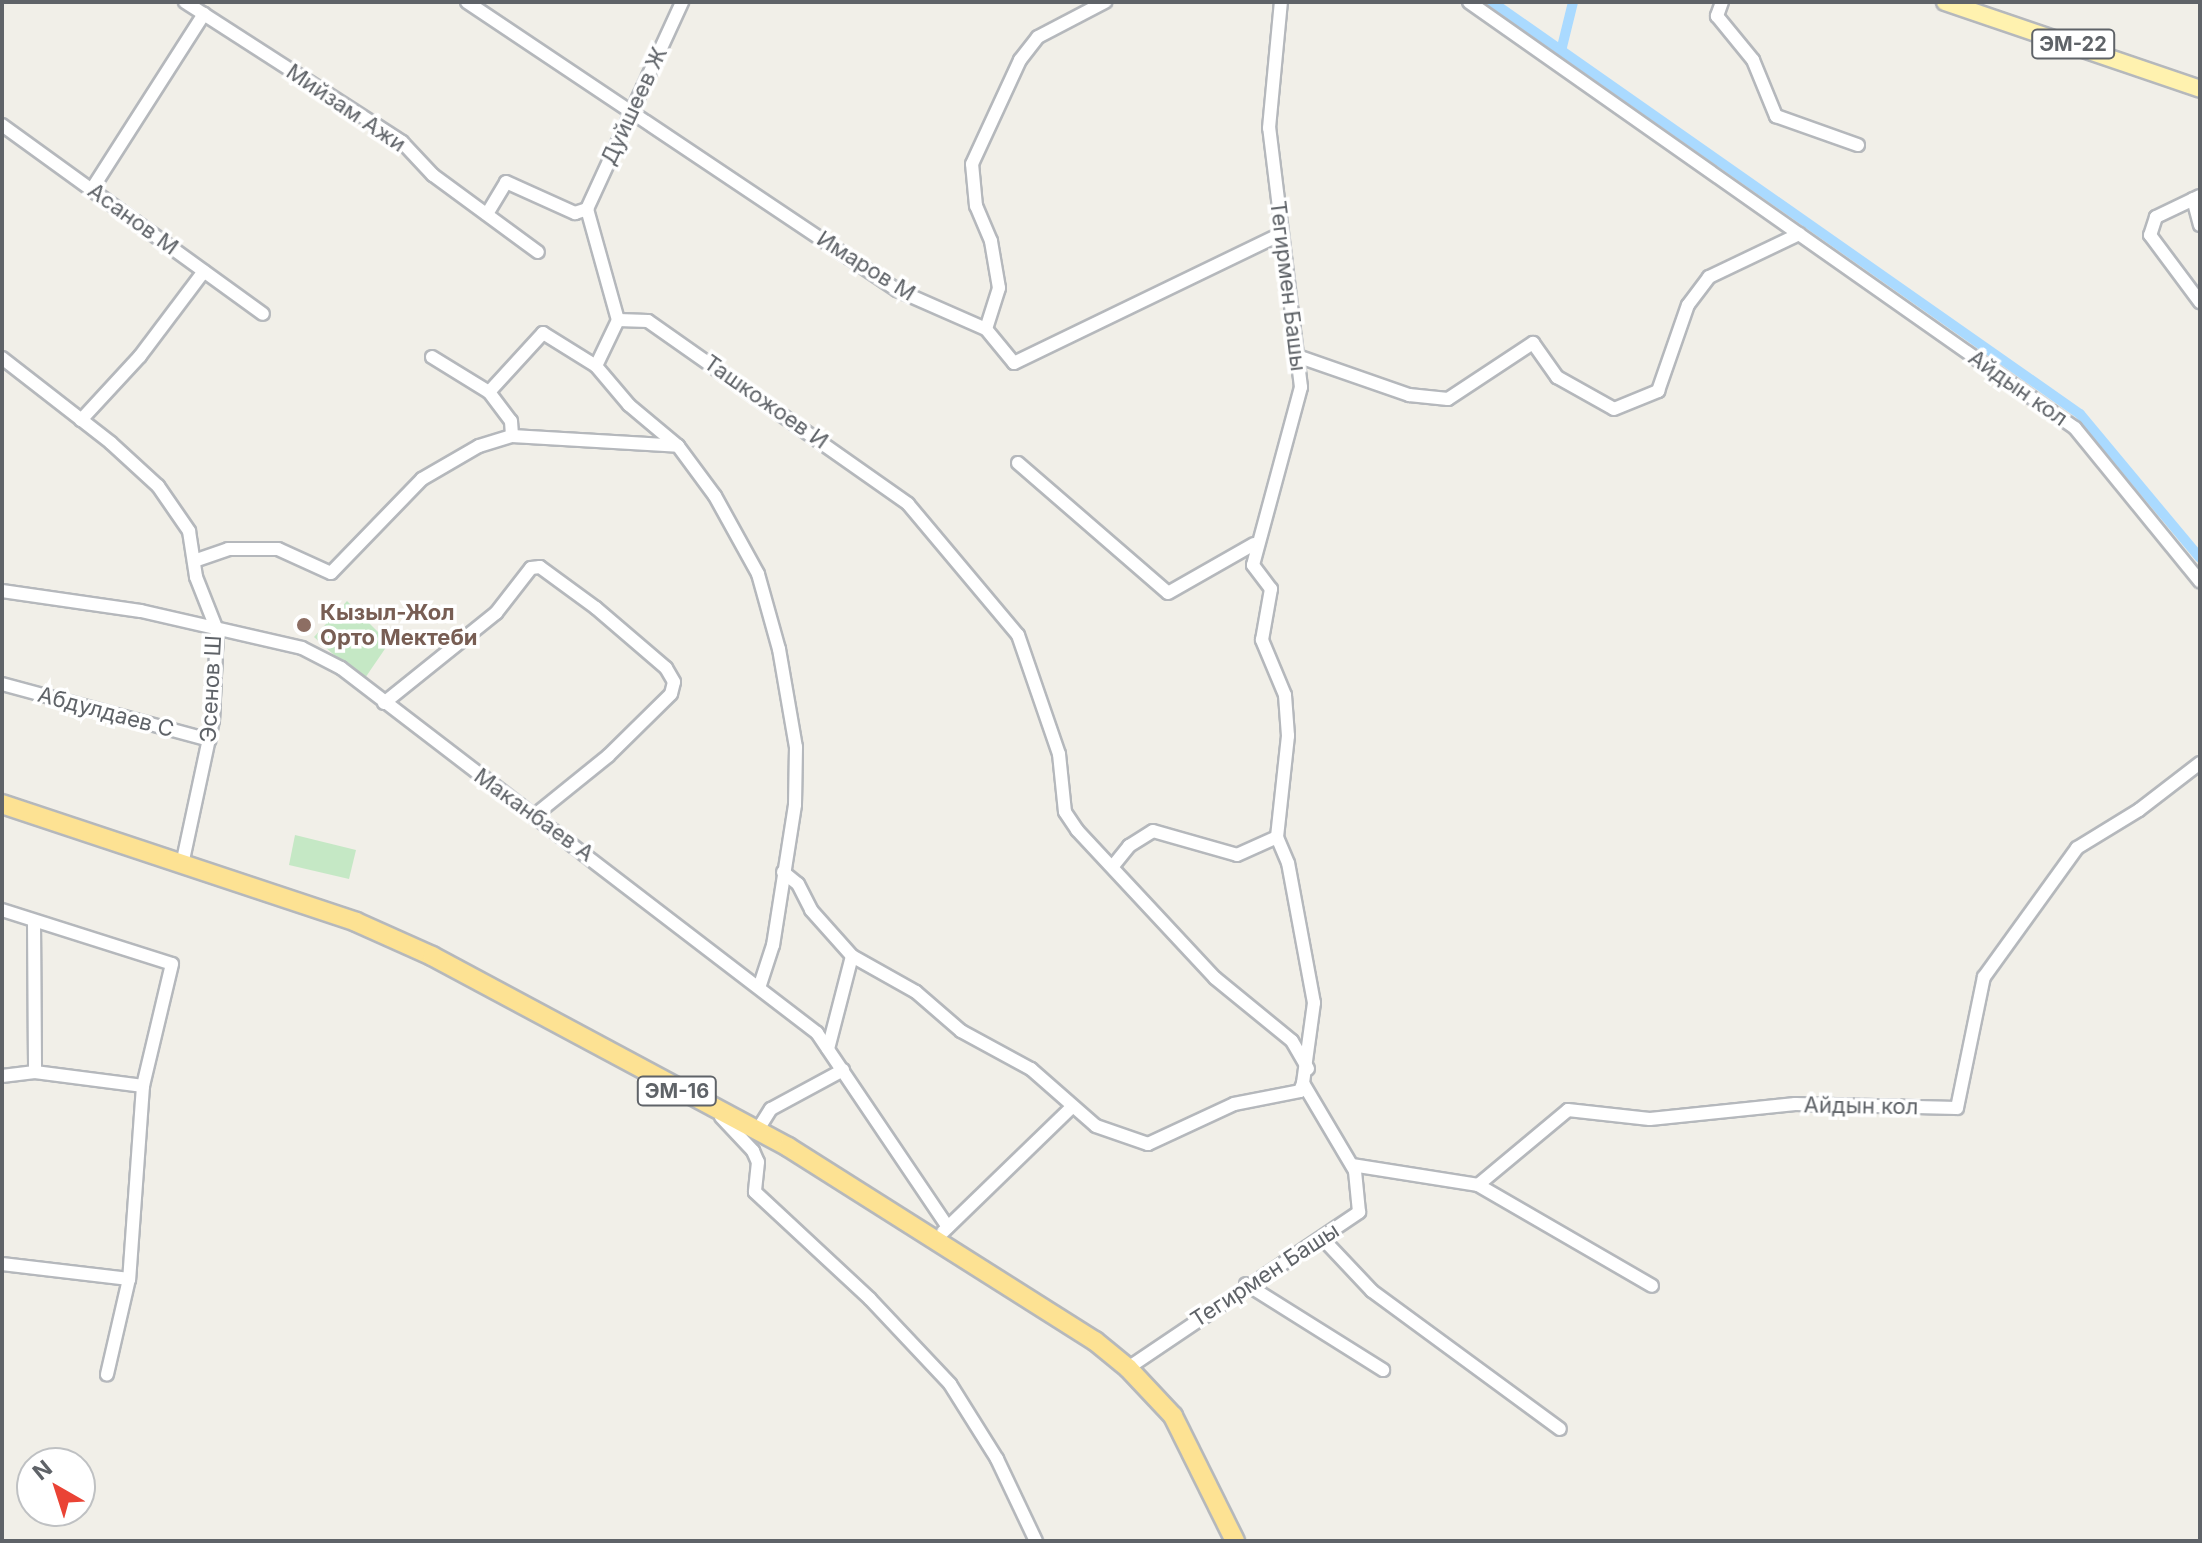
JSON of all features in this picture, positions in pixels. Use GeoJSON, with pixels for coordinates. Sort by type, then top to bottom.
{"type":"FeatureCollection","features":[{"type":"Feature","properties":{"kind":"highway","name":"ЭМ-16"},"geometry":{"type":"LineString","coordinates":[[2,804],[356,922],[432,956],[941,1234],[1128,1368],[1173,1416],[1235,1539]]}},
{"type":"Feature","properties":{"kind":"main road","name":"ЭМ-22"},"geometry":{"type":"LineString","coordinates":[[1945,2],[2200,89]]}},
{"type":"Feature","properties":{"kind":"street","name":"Мийзам Ажи"},"geometry":{"type":"LineString","coordinates":[[185,2],[402,142],[433,175],[538,252]]}},
{"type":"Feature","properties":{"kind":"street","name":"Имаров М"},"geometry":{"type":"LineString","coordinates":[[467,2],[897,290],[986,329],[1003,355],[1014,363],[1027,360],[1066,335],[1281,234]]}},
{"type":"Feature","properties":{"kind":"street","name":"Дуйшеев Ж"},"geometry":{"type":"LineString","coordinates":[[587,209],[682,2]]}},
{"type":"Feature","properties":{"kind":"street","name":"Тегирмен Башы"},"geometry":{"type":"LineString","coordinates":[[1254,544],[1301,387],[1269,128],[1281,2]]}},
{"type":"Feature","properties":{"kind":"street","name":"Айдын кол"},"geometry":{"type":"LineString","coordinates":[[1469,2],[2075,428],[2200,581]]}},
{"type":"Feature","properties":{"kind":"street"},"geometry":{"type":"LineString","coordinates":[[1722,2],[1717,16],[1753,60],[1776,116],[1858,145]]}},
{"type":"Feature","properties":{"kind":"street"},"geometry":{"type":"LineString","coordinates":[[986,329],[997,304],[998,275],[976,206],[972,164],[1029,49],[1038,37],[1095,3]]}},
{"type":"Feature","properties":{"kind":"street"},"geometry":{"type":"LineString","coordinates":[[92,189],[204,14]]}},
{"type":"Feature","properties":{"kind":"street","name":"Асанов М"},"geometry":{"type":"LineString","coordinates":[[2,125],[263,314]]}},
{"type":"Feature","properties":{"kind":"street"},"geometry":{"type":"LineString","coordinates":[[487,214],[506,182],[575,213],[587,209],[618,320],[596,366]]}},
{"type":"Feature","properties":{"kind":"street"},"geometry":{"type":"LineString","coordinates":[[2200,225],[2196,197],[2156,217],[2150,235],[2200,302]]}},
{"type":"Feature","properties":{"kind":"street"},"geometry":{"type":"LineString","coordinates":[[1297,356],[1409,395],[1448,399],[1533,343],[1557,377],[1614,409],[1658,391],[1688,305],[1709,277],[1799,234]]}},
{"type":"Feature","properties":{"kind":"street"},"geometry":{"type":"LineString","coordinates":[[81,420],[140,356],[204,271]]}},
{"type":"Feature","properties":{"kind":"street","name":"Ташкожоев И"},"geometry":{"type":"LineString","coordinates":[[618,320],[648,321],[908,504],[1018,635],[1059,754],[1065,812],[1215,978],[1292,1041],[1308,1069]]}},
{"type":"Feature","properties":{"kind":"street"},"geometry":{"type":"LineString","coordinates":[[489,392],[543,333],[596,366],[629,405],[678,446],[715,496],[758,574],[779,649],[796,747],[795,805],[773,945],[760,985]]}},
{"type":"Feature","properties":{"kind":"street"},"geometry":{"type":"LineString","coordinates":[[432,357],[489,392],[511,421],[512,436]]}},
{"type":"Feature","properties":{"kind":"street","name":"Эсенов Ш"},"geometry":{"type":"LineString","coordinates":[[2,358],[158,486],[189,531],[194,561],[217,630],[210,740],[182,864]]}},
{"type":"Feature","properties":{"kind":"street"},"geometry":{"type":"LineString","coordinates":[[194,561],[228,549],[278,549],[331,573],[422,479],[479,446],[512,436],[678,446]]}},
{"type":"Feature","properties":{"kind":"street"},"geometry":{"type":"LineString","coordinates":[[1018,463],[1168,593],[1254,544]]}},
{"type":"Feature","properties":{"kind":"street"},"geometry":{"type":"LineString","coordinates":[[783,872],[852,956],[916,992],[961,1031],[1031,1069],[1096,1126],[1148,1144],[1234,1104],[1300,1091],[1308,1069],[1314,1003],[1288,863],[1277,837],[1288,736],[1285,695],[1262,640],[1271,589],[1253,565],[1254,544]]}},
{"type":"Feature","properties":{"kind":"street"},"geometry":{"type":"LineString","coordinates":[[384,703],[496,613],[531,568],[540,567],[596,608],[666,668],[674,682],[671,694],[608,756],[535,815]]}},
{"type":"Feature","properties":{"kind":"street","name":"Маканбаев А"},"geometry":{"type":"LineString","coordinates":[[2,591],[141,611],[302,648],[341,668],[760,985],[828,1049],[941,1234]]}},
{"type":"Feature","properties":{"kind":"street","name":"Абдулдаев С"},"geometry":{"type":"LineString","coordinates":[[2,684],[210,740]]}},
{"type":"Feature","properties":{"kind":"street","name":"Айдын кол"},"geometry":{"type":"LineString","coordinates":[[1478,1185],[1568,1110],[1650,1119],[1795,1104],[1957,1108],[1984,977],[2077,848],[2139,810],[2200,763]]}},
{"type":"Feature","properties":{"kind":"street"},"geometry":{"type":"LineString","coordinates":[[1113,866],[1129,846],[1153,831],[1237,855],[1277,837]]}},
{"type":"Feature","properties":{"kind":"street"},"geometry":{"type":"LineString","coordinates":[[2,910],[172,964],[143,1086],[129,1279],[107,1374]]}},
{"type":"Feature","properties":{"kind":"street"},"geometry":{"type":"LineString","coordinates":[[34,922],[35,1072]]}},
{"type":"Feature","properties":{"kind":"street"},"geometry":{"type":"LineString","coordinates":[[828,1049],[852,956]]}},
{"type":"Feature","properties":{"kind":"street"},"geometry":{"type":"LineString","coordinates":[[757,1131],[771,1109],[843,1070]]}},
{"type":"Feature","properties":{"kind":"street"},"geometry":{"type":"LineString","coordinates":[[2,1076],[35,1072],[143,1086]]}},
{"type":"Feature","properties":{"kind":"street","name":"Тегирмен Башы"},"geometry":{"type":"LineString","coordinates":[[1128,1368],[1246,1284],[1323,1239],[1359,1212],[1352,1165],[1303,1083]]}},
{"type":"Feature","properties":{"kind":"street"},"geometry":{"type":"LineString","coordinates":[[941,1234],[1072,1107]]}},
{"type":"Feature","properties":{"kind":"street"},"geometry":{"type":"LineString","coordinates":[[713,1109],[753,1151],[758,1162],[755,1192],[870,1299],[950,1384],[997,1459],[1036,1541]]}},
{"type":"Feature","properties":{"kind":"street"},"geometry":{"type":"LineString","coordinates":[[1352,1165],[1478,1185],[1652,1286]]}},
{"type":"Feature","properties":{"kind":"street"},"geometry":{"type":"LineString","coordinates":[[1323,1239],[1372,1291],[1560,1429]]}},
{"type":"Feature","properties":{"kind":"street"},"geometry":{"type":"LineString","coordinates":[[2,1264],[129,1279]]}},
{"type":"Feature","properties":{"kind":"street"},"geometry":{"type":"LineString","coordinates":[[1246,1284],[1383,1370]]}},
{"type":"Feature","properties":{"kind":"green space"},"geometry":{"type":"Polygon","coordinates":[[[347,601],[389,643],[363,681],[314,637],[347,601]]]}},
{"type":"Feature","properties":{"kind":"green space"},"geometry":{"type":"Polygon","coordinates":[[[295,835],[356,850],[349,879],[289,865],[295,835]]]}},
{"type":"Feature","properties":{"kind":"waterway"},"geometry":{"type":"LineString","coordinates":[[1492,2],[2080,414],[2200,558]]}},
{"type":"Feature","properties":{"kind":"waterway"},"geometry":{"type":"LineString","coordinates":[[1561,51],[1573,2]]}},
{"type":"Feature","properties":{"kind":"place","name":"Кызыл-Жол Орто Мектеби"},"geometry":{"type":"Point","coordinates":[304,625]}}]}
